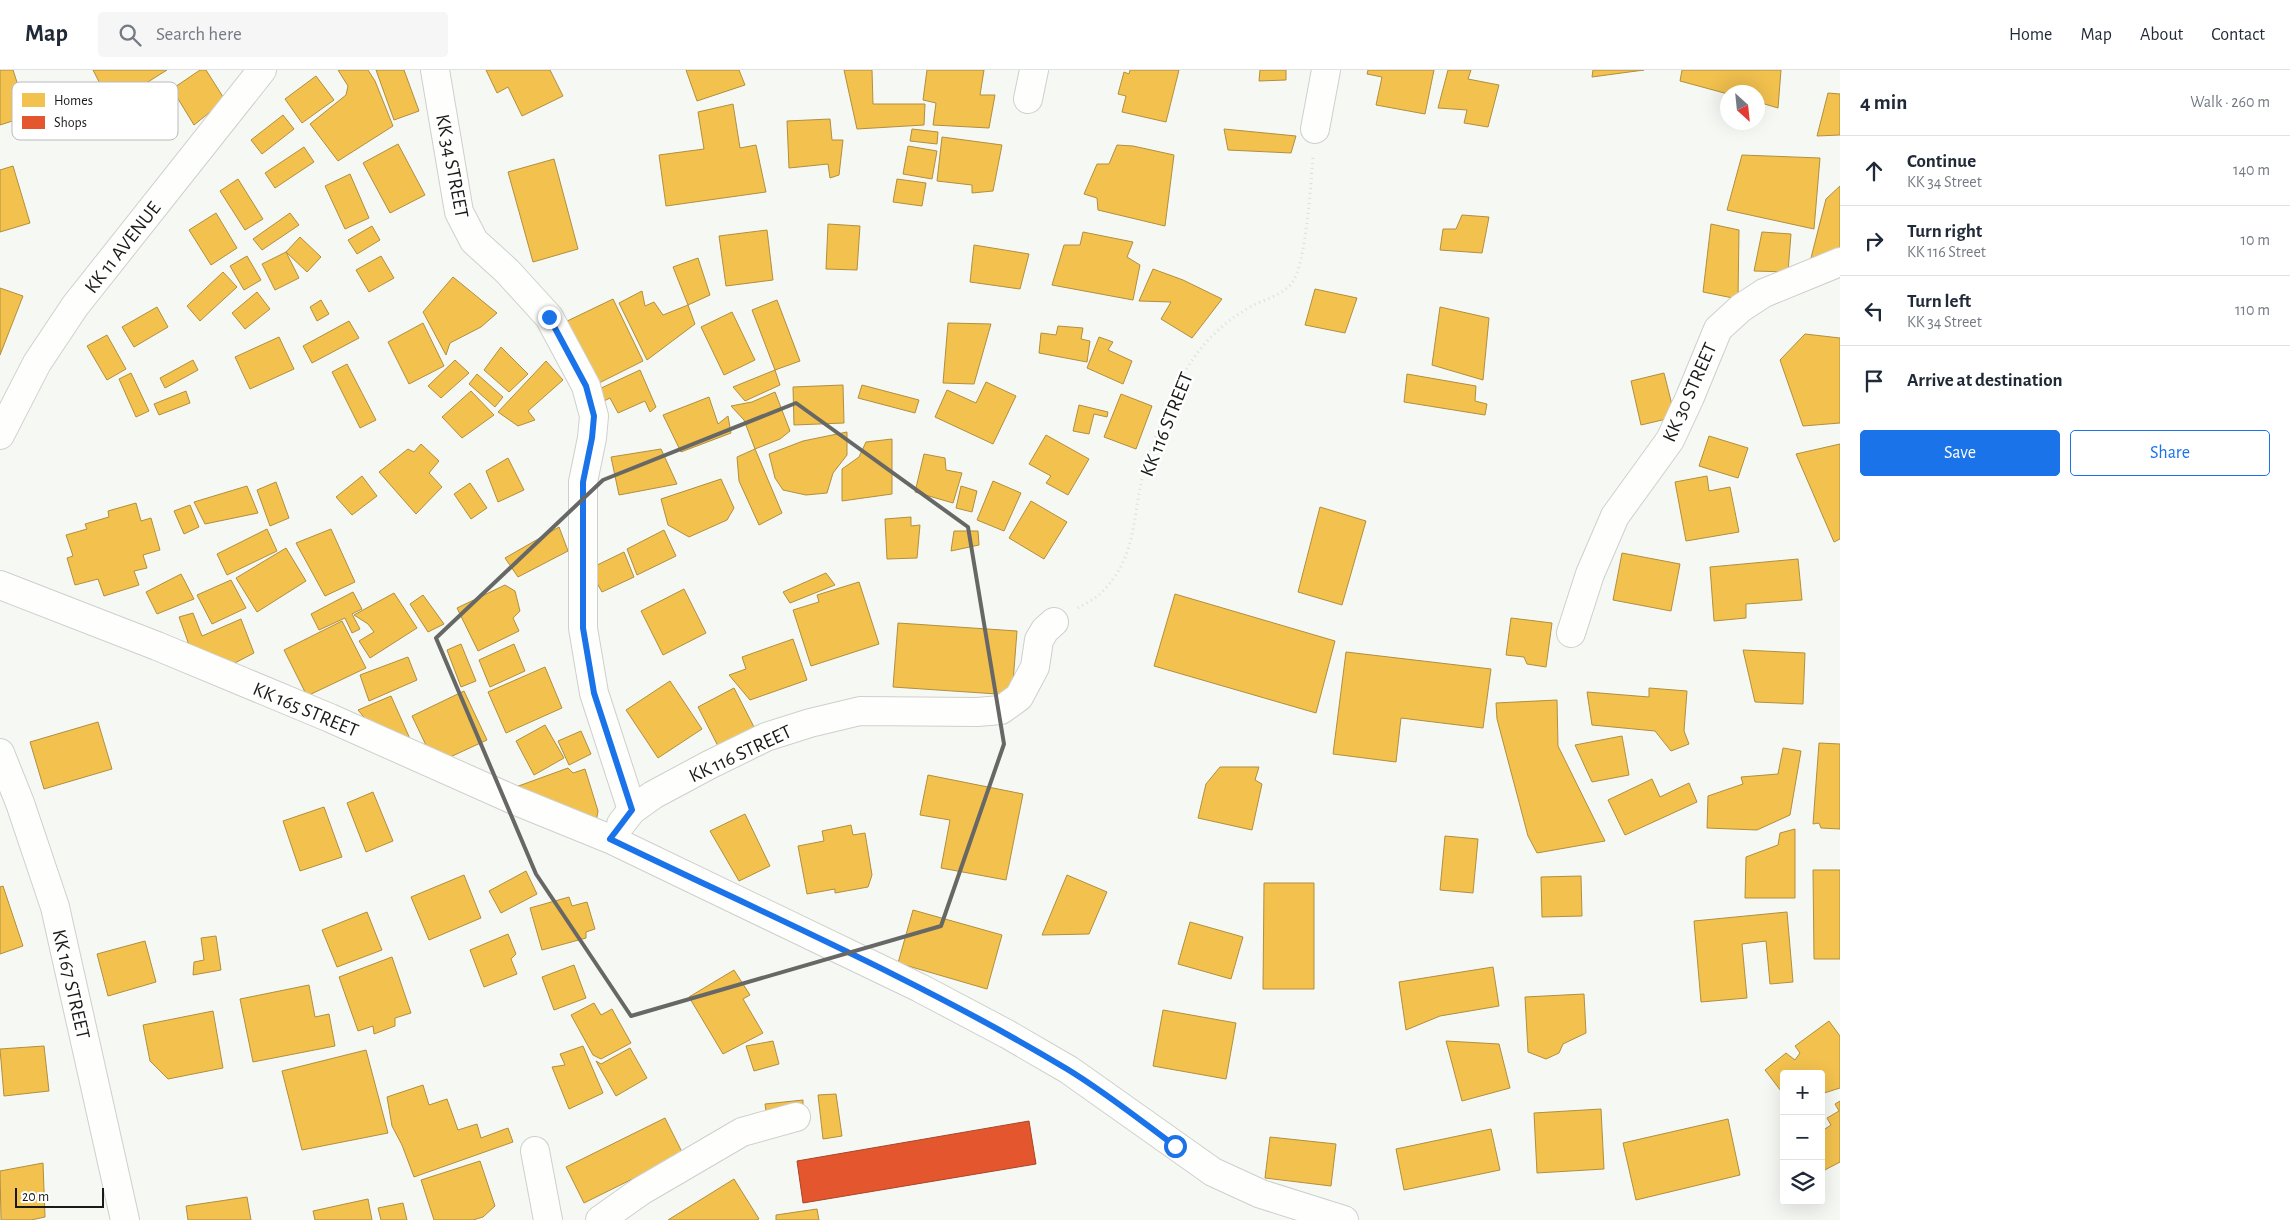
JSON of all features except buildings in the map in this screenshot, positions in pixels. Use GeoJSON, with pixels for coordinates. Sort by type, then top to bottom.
{"type":"FeatureCollection","features":[{"type":"Feature","properties":{"kind":"street","name":"KK 11 AVENUE"},"geometry":{"type":"LineString","coordinates":[[0,435],[37,363],[75,306],[262,70]]}},
{"type":"Feature","properties":{"kind":"street","name":"KK 34 STREET"},"geometry":{"type":"LineString","coordinates":[[435,70],[459,212],[465,226],[474,241],[507,271],[549,317],[586,386],[594,416],[592,438],[583,482],[583,628],[594,693],[632,810]]}},
{"type":"Feature","properties":{"kind":"street"},"geometry":{"type":"LineString","coordinates":[[1028,99],[1034,70]]}},
{"type":"Feature","properties":{"kind":"street"},"geometry":{"type":"LineString","coordinates":[[1315,128],[1326,70]]}},
{"type":"Feature","properties":{"kind":"street","name":"KK 30 STREET"},"geometry":{"type":"LineString","coordinates":[[1572,633],[1590,574],[1614,516],[1670,440],[1718,329],[1741,308],[1764,293],[1840,262]]}},
{"type":"Feature","properties":{"kind":"street","name":"KK 165 STREET"},"geometry":{"type":"LineString","coordinates":[[0,585],[157,646],[312,710],[514,800],[610,839]]}},
{"type":"Feature","properties":{"kind":"street","name":"KK 116 STREET"},"geometry":{"type":"LineString","coordinates":[[610,839],[632,810],[653,795],[766,737],[810,722],[860,711],[977,712],[1000,710],[1019,697],[1035,667],[1038,640],[1054,622]]}},
{"type":"Feature","properties":{"kind":"street","name":"KK 167 STREET"},"geometry":{"type":"LineString","coordinates":[[0,753],[20,803],[55,907],[125,1220]]}},
{"type":"Feature","properties":{"kind":"street"},"geometry":{"type":"LineString","coordinates":[[610,839],[920,988],[1007,1034],[1069,1070],[1213,1172],[1262,1194],[1344,1220]]}},
{"type":"Feature","properties":{"kind":"street"},"geometry":{"type":"LineString","coordinates":[[600,1220],[641,1191],[742,1132],[769,1123],[796,1118]]}},
{"type":"Feature","properties":{"kind":"street"},"geometry":{"type":"LineString","coordinates":[[535,1151],[548,1220]]}},
{"type":"Feature","properties":{"kind":"path","name":"KK 116 STREET"},"geometry":{"type":"LineString","coordinates":[[1054,622],[1103,592],[1124,562],[1134,535],[1143,475],[1169,404],[1186,370],[1210,336],[1238,314],[1265,298],[1278,294],[1292,283],[1300,266],[1315,128]]}},
{"type":"Feature","properties":{"kind":"highlighted area"},"geometry":{"type":"Polygon","coordinates":[[[796,403],[968,527],[1004,744],[941,926],[631,1016],[536,874],[436,638],[603,480],[796,403]]]}},
{"type":"Feature","properties":{"kind":"route"},"geometry":{"type":"LineString","coordinates":[[549,317],[586,386],[594,416],[592,438],[583,482],[581,534],[583,628],[594,693],[632,810],[610,839],[920,988],[1007,1034],[1069,1070],[1175,1146]]}}]}
